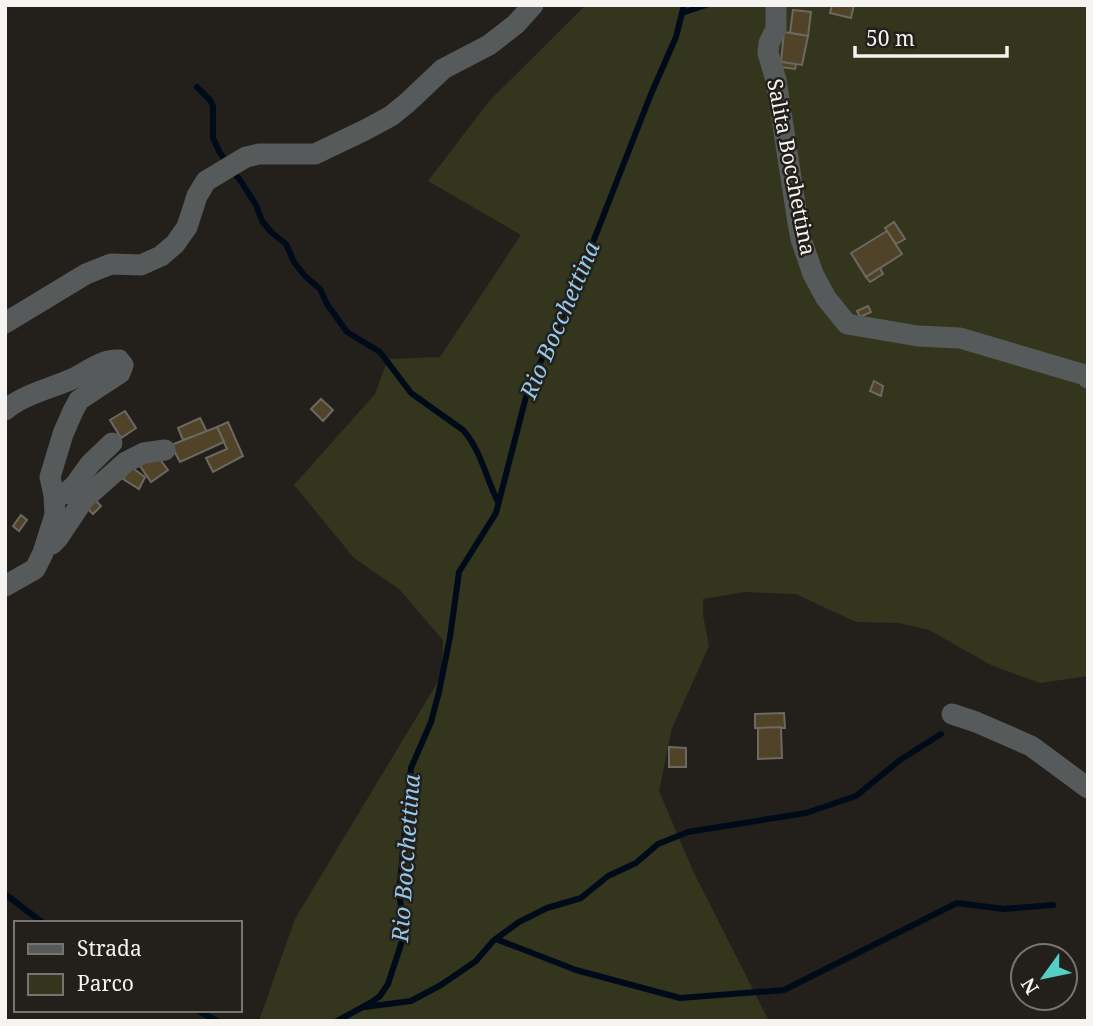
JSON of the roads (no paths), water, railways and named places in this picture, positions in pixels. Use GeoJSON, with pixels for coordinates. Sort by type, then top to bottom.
{"type":"FeatureCollection","features":[{"type":"Feature","properties":{"kind":"street"},"geometry":{"type":"LineString","coordinates":[[5,323],[86,274],[110,264],[141,265],[161,256],[175,244],[187,227],[197,197],[206,181],[246,157],[259,154],[315,154],[365,130],[391,116],[443,69],[489,46],[516,24],[533,5]]}},
{"type":"Feature","properties":{"kind":"street","name":"Salita Bocchettina"},"geometry":{"type":"LineString","coordinates":[[776,5],[776,29],[769,43],[768,53],[776,80],[798,223],[813,274],[835,312],[847,324],[918,336],[960,338],[1088,378]]}},
{"type":"Feature","properties":{"kind":"street"},"geometry":{"type":"LineString","coordinates":[[5,411],[21,399],[71,380],[102,363],[119,360],[123,365],[120,373],[79,400],[73,411],[50,477],[55,514],[43,553],[35,569],[5,586]]}},
{"type":"Feature","properties":{"kind":"street"},"geometry":{"type":"LineString","coordinates":[[54,495],[65,494],[90,464],[113,443]]}},
{"type":"Feature","properties":{"kind":"street"},"geometry":{"type":"LineString","coordinates":[[43,553],[58,538],[83,499],[126,461],[144,453],[165,450]]}},
{"type":"Feature","properties":{"kind":"street"},"geometry":{"type":"LineString","coordinates":[[952,714],[1031,746],[1088,788]]}},
{"type":"Feature","properties":{"kind":"waterway","name":"Rio Bocchettina"},"geometry":{"type":"LineString","coordinates":[[337,1021],[372,1002],[388,984],[405,932],[399,893],[411,768],[431,722],[439,692],[459,572],[496,513],[528,389],[575,288],[676,37],[684,5]]}},
{"type":"Feature","properties":{"kind":"waterway"},"geometry":{"type":"LineString","coordinates":[[682,13],[706,5]]}},
{"type":"Feature","properties":{"kind":"waterway"},"geometry":{"type":"LineString","coordinates":[[197,87],[213,106],[213,138],[220,153],[256,205],[262,221],[286,244],[294,262],[320,289],[347,332],[380,352],[411,393],[463,430],[479,455],[498,502]]}},
{"type":"Feature","properties":{"kind":"waterway"},"geometry":{"type":"LineString","coordinates":[[365,1007],[411,1001],[441,985],[476,961],[493,941],[519,922],[547,908],[581,898],[608,876],[636,863],[658,844],[688,832],[806,813],[856,796],[900,760],[941,734]]}},
{"type":"Feature","properties":{"kind":"waterway"},"geometry":{"type":"LineString","coordinates":[[5,894],[40,921]]}},
{"type":"Feature","properties":{"kind":"waterway"},"geometry":{"type":"LineString","coordinates":[[496,939],[576,970],[680,998],[784,990],[957,903],[1004,909],[1053,905]]}},
{"type":"Feature","properties":{"kind":"waterway"},"geometry":{"type":"LineString","coordinates":[[201,1012],[217,1021]]}}]}
